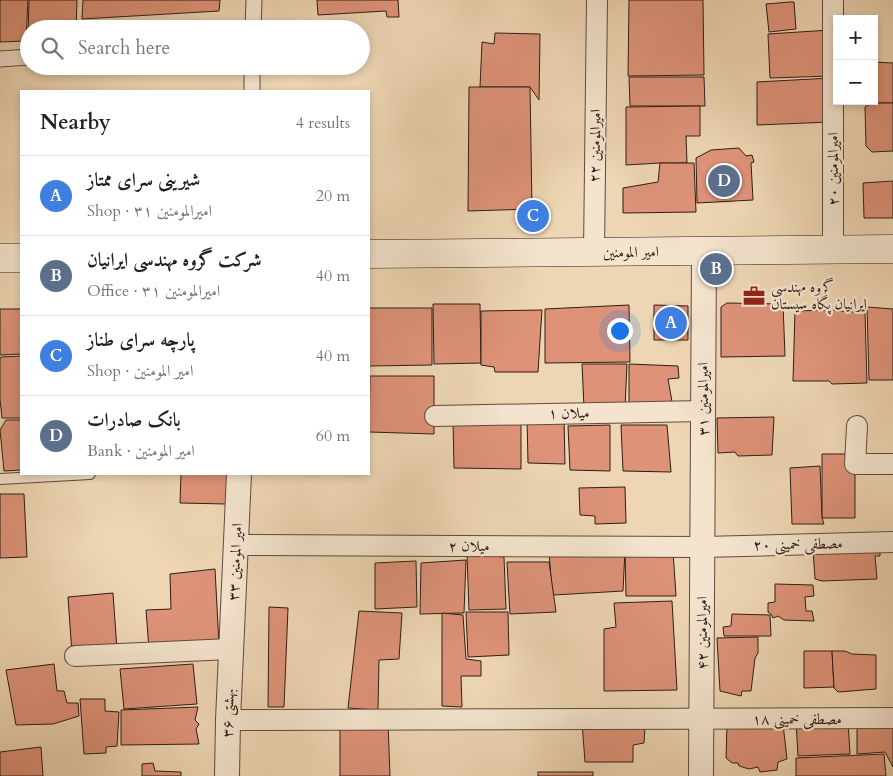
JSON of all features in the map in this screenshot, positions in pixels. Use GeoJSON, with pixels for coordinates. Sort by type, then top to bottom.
{"type":"FeatureCollection","features":[{"type":"Feature","properties":{"kind":"main road","name":"امیر المومنین"},"geometry":{"type":"LineString","coordinates":[[370,254],[893,249]]}},
{"type":"Feature","properties":{"kind":"main road"},"geometry":{"type":"LineString","coordinates":[[0,258],[20,258]]}},
{"type":"Feature","properties":{"kind":"street"},"geometry":{"type":"LineString","coordinates":[[253,20],[254,0]]}},
{"type":"Feature","properties":{"kind":"street","name":"امیرالمومنین ۲۲"},"geometry":{"type":"LineString","coordinates":[[594,252],[597,0]]}},
{"type":"Feature","properties":{"kind":"street","name":"امیرالمومنین ۲۰"},"geometry":{"type":"LineString","coordinates":[[833,0],[833,250]]}},
{"type":"Feature","properties":{"kind":"street"},"geometry":{"type":"LineString","coordinates":[[0,59],[20,58]]}},
{"type":"Feature","properties":{"kind":"street"},"geometry":{"type":"LineString","coordinates":[[252,75],[252,90]]}},
{"type":"Feature","properties":{"kind":"street","name":"امیرالمومنین ۳۱"},"geometry":{"type":"LineString","coordinates":[[703,546],[704,251]]}},
{"type":"Feature","properties":{"kind":"street","name":"میلان ۱"},"geometry":{"type":"LineString","coordinates":[[435,416],[703,411]]}},
{"type":"Feature","properties":{"kind":"street"},"geometry":{"type":"LineString","coordinates":[[857,426],[855,464],[893,464]]}},
{"type":"Feature","properties":{"kind":"street","name":"امیر المومنین ۳۳"},"geometry":{"type":"LineString","coordinates":[[231,649],[239,475]]}},
{"type":"Feature","properties":{"kind":"street","name":"مصطفی خمینی ۲۰"},"geometry":{"type":"LineString","coordinates":[[703,546],[893,542]]}},
{"type":"Feature","properties":{"kind":"street","name":"میلان ۲"},"geometry":{"type":"LineString","coordinates":[[236,545],[703,546]]}},
{"type":"Feature","properties":{"kind":"street","name":"امیرالمومنین ۴۲"},"geometry":{"type":"LineString","coordinates":[[701,776],[703,546]]}},
{"type":"Feature","properties":{"kind":"street"},"geometry":{"type":"LineString","coordinates":[[75,656],[231,649]]}},
{"type":"Feature","properties":{"kind":"street","name":"بهشتی ۳۶"},"geometry":{"type":"LineString","coordinates":[[227,776],[231,649]]}},
{"type":"Feature","properties":{"kind":"street","name":"مصطفی خمینی ۱۸"},"geometry":{"type":"LineString","coordinates":[[228,720],[893,718]]}},
{"type":"Feature","properties":{"kind":"lane"},"geometry":{"type":"LineString","coordinates":[[0,479],[72,475]]}},
{"type":"Feature","properties":{"kind":"building"},"geometry":{"type":"Polygon","coordinates":[[[0,0],[28,0],[27,20],[20,20],[20,41],[0,42],[0,0]]]}},
{"type":"Feature","properties":{"kind":"building"},"geometry":{"type":"Polygon","coordinates":[[[29,0],[77,0],[76,20],[28,20],[29,0]]]}},
{"type":"Feature","properties":{"kind":"building"},"geometry":{"type":"Polygon","coordinates":[[[83,0],[220,0],[219,11],[82,19],[83,0]]]}},
{"type":"Feature","properties":{"kind":"building"},"geometry":{"type":"Polygon","coordinates":[[[317,0],[398,0],[399,17],[387,17],[386,11],[318,15],[317,0]]]}},
{"type":"Feature","properties":{"kind":"building"},"geometry":{"type":"Polygon","coordinates":[[[629,0],[703,0],[704,75],[628,76],[629,0]]]}},
{"type":"Feature","properties":{"kind":"building"},"geometry":{"type":"Polygon","coordinates":[[[794,2],[796,29],[769,32],[766,4],[794,2]]]}},
{"type":"Feature","properties":{"kind":"building"},"geometry":{"type":"Polygon","coordinates":[[[830,30],[831,76],[770,78],[768,34],[830,30]]]}},
{"type":"Feature","properties":{"kind":"building"},"geometry":{"type":"Polygon","coordinates":[[[495,33],[540,34],[539,100],[530,87],[480,87],[482,42],[494,44],[495,33]]]}},
{"type":"Feature","properties":{"kind":"building"},"geometry":{"type":"Polygon","coordinates":[[[878,62],[893,63],[893,103],[878,103],[878,62]]]}},
{"type":"Feature","properties":{"kind":"building"},"geometry":{"type":"Polygon","coordinates":[[[629,77],[704,77],[705,106],[630,106],[629,77]]]}},
{"type":"Feature","properties":{"kind":"building"},"geometry":{"type":"Polygon","coordinates":[[[831,78],[831,122],[757,125],[757,82],[831,78]]]}},
{"type":"Feature","properties":{"kind":"building"},"geometry":{"type":"Polygon","coordinates":[[[469,87],[530,87],[532,209],[468,211],[469,87]]]}},
{"type":"Feature","properties":{"kind":"building"},"geometry":{"type":"Polygon","coordinates":[[[878,103],[893,103],[893,151],[872,152],[866,146],[865,107],[868,105],[878,105],[878,103]]]}},
{"type":"Feature","properties":{"kind":"building"},"geometry":{"type":"Polygon","coordinates":[[[700,106],[700,136],[686,136],[687,163],[626,165],[626,107],[700,106]]]}},
{"type":"Feature","properties":{"kind":"building"},"geometry":{"type":"Polygon","coordinates":[[[739,148],[746,156],[752,155],[754,162],[751,163],[753,200],[697,203],[696,158],[711,150],[739,148]]]}},
{"type":"Feature","properties":{"kind":"building"},"geometry":{"type":"Polygon","coordinates":[[[660,163],[694,163],[696,212],[623,213],[623,188],[658,182],[660,163]]]}},
{"type":"Feature","properties":{"kind":"building"},"geometry":{"type":"Polygon","coordinates":[[[893,181],[893,218],[864,218],[863,183],[893,181]]]}},
{"type":"Feature","properties":{"kind":"building"},"geometry":{"type":"Polygon","coordinates":[[[727,303],[783,304],[785,356],[721,357],[721,307],[727,303]]]}},
{"type":"Feature","properties":{"kind":"building"},"geometry":{"type":"Polygon","coordinates":[[[433,304],[480,304],[481,363],[434,364],[433,304]]]}},
{"type":"Feature","properties":{"kind":"building"},"geometry":{"type":"Polygon","coordinates":[[[629,305],[630,362],[545,363],[545,309],[629,305]]]}},
{"type":"Feature","properties":{"kind":"building"},"geometry":{"type":"Polygon","coordinates":[[[654,305],[688,306],[688,340],[654,340],[654,305]]]}},
{"type":"Feature","properties":{"kind":"building"},"geometry":{"type":"Polygon","coordinates":[[[867,307],[893,309],[893,380],[869,380],[867,307]]]}},
{"type":"Feature","properties":{"kind":"building"},"geometry":{"type":"Polygon","coordinates":[[[370,308],[432,308],[432,365],[370,366],[370,308]]]}},
{"type":"Feature","properties":{"kind":"building"},"geometry":{"type":"Polygon","coordinates":[[[0,309],[20,309],[20,354],[0,355],[0,309]]]}},
{"type":"Feature","properties":{"kind":"building"},"geometry":{"type":"Polygon","coordinates":[[[542,310],[538,372],[495,372],[494,367],[481,365],[481,311],[542,310]]]}},
{"type":"Feature","properties":{"kind":"building"},"geometry":{"type":"Polygon","coordinates":[[[830,310],[865,313],[867,383],[832,384],[829,381],[793,381],[795,311],[830,310]]]}},
{"type":"Feature","properties":{"kind":"building"},"geometry":{"type":"Polygon","coordinates":[[[20,356],[20,418],[2,418],[0,399],[1,357],[20,356]]]}},
{"type":"Feature","properties":{"kind":"building"},"geometry":{"type":"Polygon","coordinates":[[[582,364],[627,364],[625,408],[584,408],[582,364]]]}},
{"type":"Feature","properties":{"kind":"building"},"geometry":{"type":"Polygon","coordinates":[[[629,364],[678,366],[679,378],[668,379],[673,407],[629,410],[629,364]]]}},
{"type":"Feature","properties":{"kind":"building"},"geometry":{"type":"Polygon","coordinates":[[[370,376],[434,376],[434,434],[370,432],[370,376]]]}},
{"type":"Feature","properties":{"kind":"building"},"geometry":{"type":"Polygon","coordinates":[[[774,417],[772,455],[738,456],[735,452],[718,453],[717,418],[774,417]]]}},
{"type":"Feature","properties":{"kind":"building"},"geometry":{"type":"Polygon","coordinates":[[[527,418],[564,418],[565,464],[528,463],[527,418]]]}},
{"type":"Feature","properties":{"kind":"building"},"geometry":{"type":"Polygon","coordinates":[[[6,420],[20,420],[20,470],[4,471],[0,430],[6,420]]]}},
{"type":"Feature","properties":{"kind":"building"},"geometry":{"type":"Polygon","coordinates":[[[453,421],[521,422],[521,469],[454,468],[453,421]]]}},
{"type":"Feature","properties":{"kind":"building"},"geometry":{"type":"Polygon","coordinates":[[[610,425],[610,471],[570,470],[568,426],[610,425]]]}},
{"type":"Feature","properties":{"kind":"building"},"geometry":{"type":"Polygon","coordinates":[[[621,425],[667,425],[671,472],[623,471],[621,425]]]}},
{"type":"Feature","properties":{"kind":"building"},"geometry":{"type":"Polygon","coordinates":[[[822,454],[853,454],[855,466],[855,518],[822,518],[822,454]]]}},
{"type":"Feature","properties":{"kind":"building"},"geometry":{"type":"Polygon","coordinates":[[[820,466],[822,518],[824,524],[792,524],[790,468],[820,466]]]}},
{"type":"Feature","properties":{"kind":"building"},"geometry":{"type":"Polygon","coordinates":[[[181,475],[227,475],[227,504],[180,503],[181,475]]]}},
{"type":"Feature","properties":{"kind":"building"},"geometry":{"type":"Polygon","coordinates":[[[625,487],[626,523],[595,524],[595,516],[580,515],[579,488],[625,487]]]}},
{"type":"Feature","properties":{"kind":"building"},"geometry":{"type":"Polygon","coordinates":[[[0,494],[24,494],[27,557],[0,558],[0,494]]]}},
{"type":"Feature","properties":{"kind":"building"},"geometry":{"type":"Polygon","coordinates":[[[880,548],[880,556],[875,556],[877,579],[822,581],[815,579],[813,549],[880,548]]]}},
{"type":"Feature","properties":{"kind":"building"},"geometry":{"type":"Polygon","coordinates":[[[625,550],[623,591],[554,595],[552,591],[549,552],[625,550]]]}},
{"type":"Feature","properties":{"kind":"building"},"geometry":{"type":"Polygon","coordinates":[[[625,550],[673,551],[676,596],[626,596],[625,550]]]}},
{"type":"Feature","properties":{"kind":"building"},"geometry":{"type":"Polygon","coordinates":[[[467,554],[504,557],[506,609],[469,610],[467,554]]]}},
{"type":"Feature","properties":{"kind":"building"},"geometry":{"type":"Polygon","coordinates":[[[466,560],[464,613],[420,614],[421,563],[466,560]]]}},
{"type":"Feature","properties":{"kind":"building"},"geometry":{"type":"Polygon","coordinates":[[[416,561],[417,607],[375,609],[375,563],[416,561]]]}},
{"type":"Feature","properties":{"kind":"building"},"geometry":{"type":"Polygon","coordinates":[[[507,562],[549,562],[556,612],[510,614],[507,562]]]}},
{"type":"Feature","properties":{"kind":"building"},"geometry":{"type":"Polygon","coordinates":[[[215,569],[219,645],[149,649],[146,610],[171,609],[170,574],[215,569]]]}},
{"type":"Feature","properties":{"kind":"building"},"geometry":{"type":"Polygon","coordinates":[[[775,584],[813,585],[814,596],[805,597],[806,611],[812,611],[814,621],[784,620],[778,616],[773,618],[768,612],[768,603],[775,602],[775,584]]]}},
{"type":"Feature","properties":{"kind":"building"},"geometry":{"type":"Polygon","coordinates":[[[113,593],[117,650],[72,654],[68,597],[113,593]]]}},
{"type":"Feature","properties":{"kind":"building"},"geometry":{"type":"Polygon","coordinates":[[[672,601],[677,690],[604,691],[604,629],[616,627],[614,603],[672,601]]]}},
{"type":"Feature","properties":{"kind":"building"},"geometry":{"type":"Polygon","coordinates":[[[269,607],[288,608],[284,707],[268,707],[269,607]]]}},
{"type":"Feature","properties":{"kind":"building"},"geometry":{"type":"Polygon","coordinates":[[[359,611],[402,613],[399,659],[379,660],[378,710],[348,708],[359,611]]]}},
{"type":"Feature","properties":{"kind":"building"},"geometry":{"type":"Polygon","coordinates":[[[466,612],[508,612],[509,655],[468,657],[466,612]]]}},
{"type":"Feature","properties":{"kind":"building"},"geometry":{"type":"Polygon","coordinates":[[[442,613],[463,615],[466,659],[481,661],[481,676],[461,676],[462,707],[442,706],[442,613]]]}},
{"type":"Feature","properties":{"kind":"building"},"geometry":{"type":"Polygon","coordinates":[[[732,614],[770,615],[771,636],[724,636],[723,627],[731,626],[732,614]]]}},
{"type":"Feature","properties":{"kind":"building"},"geometry":{"type":"Polygon","coordinates":[[[758,637],[758,653],[755,658],[751,691],[742,691],[741,696],[720,691],[717,638],[758,637]]]}},
{"type":"Feature","properties":{"kind":"building"},"geometry":{"type":"Polygon","coordinates":[[[804,651],[832,651],[834,687],[804,688],[804,651]]]}},
{"type":"Feature","properties":{"kind":"building"},"geometry":{"type":"Polygon","coordinates":[[[832,651],[876,655],[876,689],[838,692],[834,688],[832,651]]]}},
{"type":"Feature","properties":{"kind":"building"},"geometry":{"type":"Polygon","coordinates":[[[54,664],[57,691],[64,691],[67,703],[78,703],[79,716],[53,724],[16,725],[6,670],[54,664]]]}},
{"type":"Feature","properties":{"kind":"building"},"geometry":{"type":"Polygon","coordinates":[[[193,664],[197,704],[124,709],[120,669],[193,664]]]}},
{"type":"Feature","properties":{"kind":"building"},"geometry":{"type":"Polygon","coordinates":[[[80,699],[105,699],[105,711],[119,712],[117,746],[106,747],[106,753],[84,754],[80,699]]]}},
{"type":"Feature","properties":{"kind":"building"},"geometry":{"type":"Polygon","coordinates":[[[198,707],[195,720],[199,724],[196,729],[199,744],[121,745],[121,710],[198,707]]]}},
{"type":"Feature","properties":{"kind":"building"},"geometry":{"type":"Polygon","coordinates":[[[796,721],[848,721],[850,754],[798,756],[796,721]]]}},
{"type":"Feature","properties":{"kind":"building"},"geometry":{"type":"Polygon","coordinates":[[[340,722],[388,722],[390,776],[340,776],[340,722]]]}},
{"type":"Feature","properties":{"kind":"building"},"geometry":{"type":"Polygon","coordinates":[[[582,722],[645,725],[644,743],[633,745],[633,762],[585,762],[582,722]]]}},
{"type":"Feature","properties":{"kind":"building"},"geometry":{"type":"Polygon","coordinates":[[[857,722],[893,723],[893,767],[885,752],[857,754],[857,722]]]}},
{"type":"Feature","properties":{"kind":"building"},"geometry":{"type":"Polygon","coordinates":[[[783,724],[787,759],[778,762],[777,770],[760,772],[758,767],[749,769],[739,766],[738,763],[732,763],[726,758],[727,726],[783,724]]]}},
{"type":"Feature","properties":{"kind":"building"},"geometry":{"type":"Polygon","coordinates":[[[41,747],[43,776],[0,776],[0,752],[41,747]]]}},
{"type":"Feature","properties":{"kind":"building"},"geometry":{"type":"Polygon","coordinates":[[[884,754],[886,776],[796,776],[796,758],[884,754]]]}},
{"type":"Feature","properties":{"kind":"building"},"geometry":{"type":"Polygon","coordinates":[[[153,763],[155,771],[181,772],[181,776],[142,776],[142,764],[153,763]]]}},
{"type":"Feature","properties":{"kind":"building"},"geometry":{"type":"Polygon","coordinates":[[[538,772],[593,772],[593,776],[538,776],[538,772]]]}},
{"type":"Feature","properties":{"kind":"place","name":"بانک صادرات"},"geometry":{"type":"Point","coordinates":[724,181]}},
{"type":"Feature","properties":{"kind":"place","name":"پارچه سرای طناز"},"geometry":{"type":"Point","coordinates":[533,216]}},
{"type":"Feature","properties":{"kind":"place","name":"شرکت گروه مهندسی ایرانیان"},"geometry":{"type":"Point","coordinates":[716,269]}},
{"type":"Feature","properties":{"kind":"place","name":"گروه مهندسی ایرانیان پگاه سیستان"},"geometry":{"type":"Point","coordinates":[754,296]}},
{"type":"Feature","properties":{"kind":"place","name":"شیرینی سرای ممتاز"},"geometry":{"type":"Point","coordinates":[671,323]}}]}
